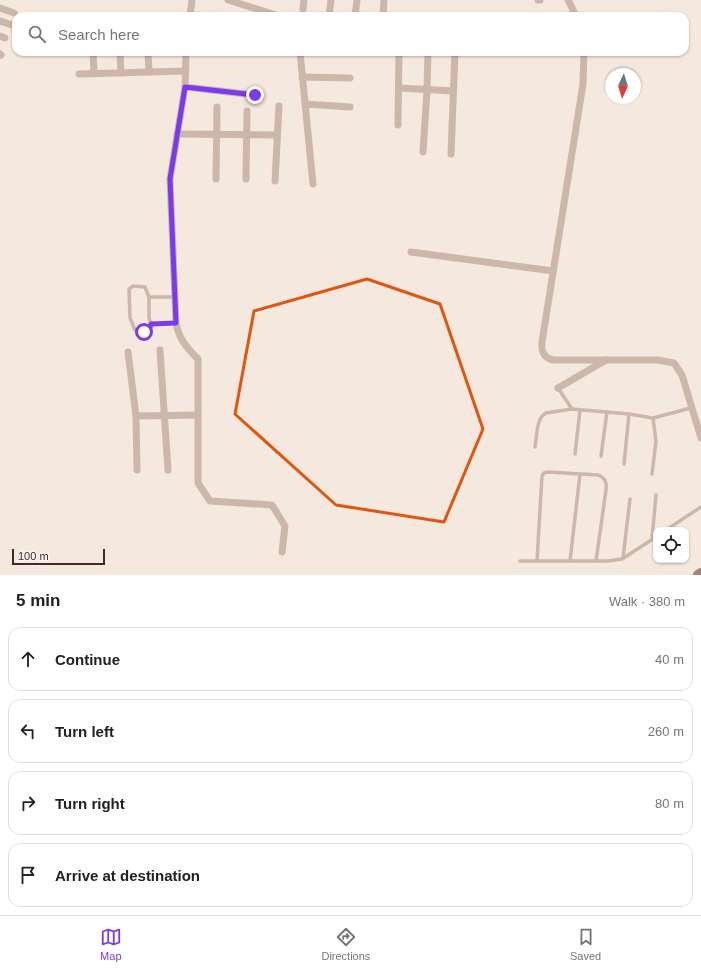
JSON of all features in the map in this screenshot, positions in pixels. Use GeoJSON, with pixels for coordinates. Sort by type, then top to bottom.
{"type":"FeatureCollection","features":[{"type":"Feature","properties":{"kind":"street"},"geometry":{"type":"LineString","coordinates":[[190,12],[192,0]]}},
{"type":"Feature","properties":{"kind":"street"},"geometry":{"type":"LineString","coordinates":[[228,0],[266,12]]}},
{"type":"Feature","properties":{"kind":"street"},"geometry":{"type":"LineString","coordinates":[[303,9],[304,0]]}},
{"type":"Feature","properties":{"kind":"street"},"geometry":{"type":"LineString","coordinates":[[330,12],[331,0]]}},
{"type":"Feature","properties":{"kind":"street"},"geometry":{"type":"LineString","coordinates":[[356,12],[357,0]]}},
{"type":"Feature","properties":{"kind":"street"},"geometry":{"type":"LineString","coordinates":[[383,12],[384,0]]}},
{"type":"Feature","properties":{"kind":"street"},"geometry":{"type":"LineString","coordinates":[[568,0],[574,12]]}},
{"type":"Feature","properties":{"kind":"street"},"geometry":{"type":"LineString","coordinates":[[0,8],[12,12]]}},
{"type":"Feature","properties":{"kind":"street"},"geometry":{"type":"LineString","coordinates":[[0,21],[12,25]]}},
{"type":"Feature","properties":{"kind":"street"},"geometry":{"type":"LineString","coordinates":[[92,56],[94,74]]}},
{"type":"Feature","properties":{"kind":"street"},"geometry":{"type":"LineString","coordinates":[[120,56],[121,73]]}},
{"type":"Feature","properties":{"kind":"street"},"geometry":{"type":"LineString","coordinates":[[148,56],[149,72]]}},
{"type":"Feature","properties":{"kind":"street"},"geometry":{"type":"LineString","coordinates":[[186,56],[185,87],[170,179],[176,323],[178,333],[186,347],[198,358],[198,483],[210,501],[272,505],[285,526],[282,552]]}},
{"type":"Feature","properties":{"kind":"street"},"geometry":{"type":"LineString","coordinates":[[300,56],[313,184]]}},
{"type":"Feature","properties":{"kind":"street"},"geometry":{"type":"LineString","coordinates":[[398,125],[399,56]]}},
{"type":"Feature","properties":{"kind":"street"},"geometry":{"type":"LineString","coordinates":[[423,152],[428,56]]}},
{"type":"Feature","properties":{"kind":"street"},"geometry":{"type":"LineString","coordinates":[[451,154],[455,56]]}},
{"type":"Feature","properties":{"kind":"street"},"geometry":{"type":"LineString","coordinates":[[584,56],[583,84],[541,347],[545,357],[553,360],[657,360],[674,363],[682,375],[700,434]]}},
{"type":"Feature","properties":{"kind":"street"},"geometry":{"type":"LineString","coordinates":[[79,74],[186,70]]}},
{"type":"Feature","properties":{"kind":"street"},"geometry":{"type":"LineString","coordinates":[[302,77],[350,78]]}},
{"type":"Feature","properties":{"kind":"street"},"geometry":{"type":"LineString","coordinates":[[185,87],[255,95]]}},
{"type":"Feature","properties":{"kind":"street"},"geometry":{"type":"LineString","coordinates":[[399,88],[453,91]]}},
{"type":"Feature","properties":{"kind":"street"},"geometry":{"type":"LineString","coordinates":[[305,104],[350,107]]}},
{"type":"Feature","properties":{"kind":"street"},"geometry":{"type":"LineString","coordinates":[[275,180],[278,106]]}},
{"type":"Feature","properties":{"kind":"street"},"geometry":{"type":"LineString","coordinates":[[216,179],[217,107]]}},
{"type":"Feature","properties":{"kind":"street"},"geometry":{"type":"LineString","coordinates":[[246,179],[247,111]]}},
{"type":"Feature","properties":{"kind":"street"},"geometry":{"type":"LineString","coordinates":[[177,134],[276,136]]}},
{"type":"Feature","properties":{"kind":"street"},"geometry":{"type":"LineString","coordinates":[[411,252],[553,271]]}},
{"type":"Feature","properties":{"kind":"street"},"geometry":{"type":"LineString","coordinates":[[160,350],[168,470]]}},
{"type":"Feature","properties":{"kind":"street"},"geometry":{"type":"LineString","coordinates":[[128,352],[136,416],[137,470]]}},
{"type":"Feature","properties":{"kind":"street"},"geometry":{"type":"LineString","coordinates":[[558,388],[607,360]]}},
{"type":"Feature","properties":{"kind":"street"},"geometry":{"type":"LineString","coordinates":[[136,416],[198,415]]}},
{"type":"Feature","properties":{"kind":"lane"},"geometry":{"type":"LineString","coordinates":[[133,286],[145,287],[149,297],[149,318],[151,324],[149,331],[144,332],[135,330],[130,318],[129,288],[133,286]]}},
{"type":"Feature","properties":{"kind":"lane"},"geometry":{"type":"LineString","coordinates":[[149,297],[174,296]]}},
{"type":"Feature","properties":{"kind":"lane"},"geometry":{"type":"LineString","coordinates":[[151,324],[176,323]]}},
{"type":"Feature","properties":{"kind":"lane"},"geometry":{"type":"LineString","coordinates":[[558,388],[572,409]]}},
{"type":"Feature","properties":{"kind":"lane"},"geometry":{"type":"LineString","coordinates":[[535,447],[540,421],[546,413],[572,409],[629,414],[653,418],[691,408]]}},
{"type":"Feature","properties":{"kind":"lane"},"geometry":{"type":"LineString","coordinates":[[576,454],[580,410]]}},
{"type":"Feature","properties":{"kind":"lane"},"geometry":{"type":"LineString","coordinates":[[600,456],[607,412]]}},
{"type":"Feature","properties":{"kind":"lane"},"geometry":{"type":"LineString","coordinates":[[624,464],[629,414]]}},
{"type":"Feature","properties":{"kind":"lane"},"geometry":{"type":"LineString","coordinates":[[652,474],[656,441],[653,418]]}},
{"type":"Feature","properties":{"kind":"lane"},"geometry":{"type":"LineString","coordinates":[[537,561],[542,476],[544,473],[548,472],[598,475],[606,482],[596,561]]}},
{"type":"Feature","properties":{"kind":"lane"},"geometry":{"type":"LineString","coordinates":[[570,561],[580,474]]}},
{"type":"Feature","properties":{"kind":"lane"},"geometry":{"type":"LineString","coordinates":[[520,560],[608,561],[623,558],[652,540],[656,495]]}},
{"type":"Feature","properties":{"kind":"lane"},"geometry":{"type":"LineString","coordinates":[[623,558],[630,499]]}},
{"type":"Feature","properties":{"kind":"lane"},"geometry":{"type":"LineString","coordinates":[[671,527],[701,507]]}},
{"type":"Feature","properties":{"kind":"highlighted area"},"geometry":{"type":"Polygon","coordinates":[[[367,279],[440,304],[483,429],[444,522],[336,505],[235,414],[254,311],[367,279]]]}},
{"type":"Feature","properties":{"kind":"route"},"geometry":{"type":"LineString","coordinates":[[144,332],[149,331],[151,324],[176,323],[170,179],[185,87],[255,95]]}}]}
